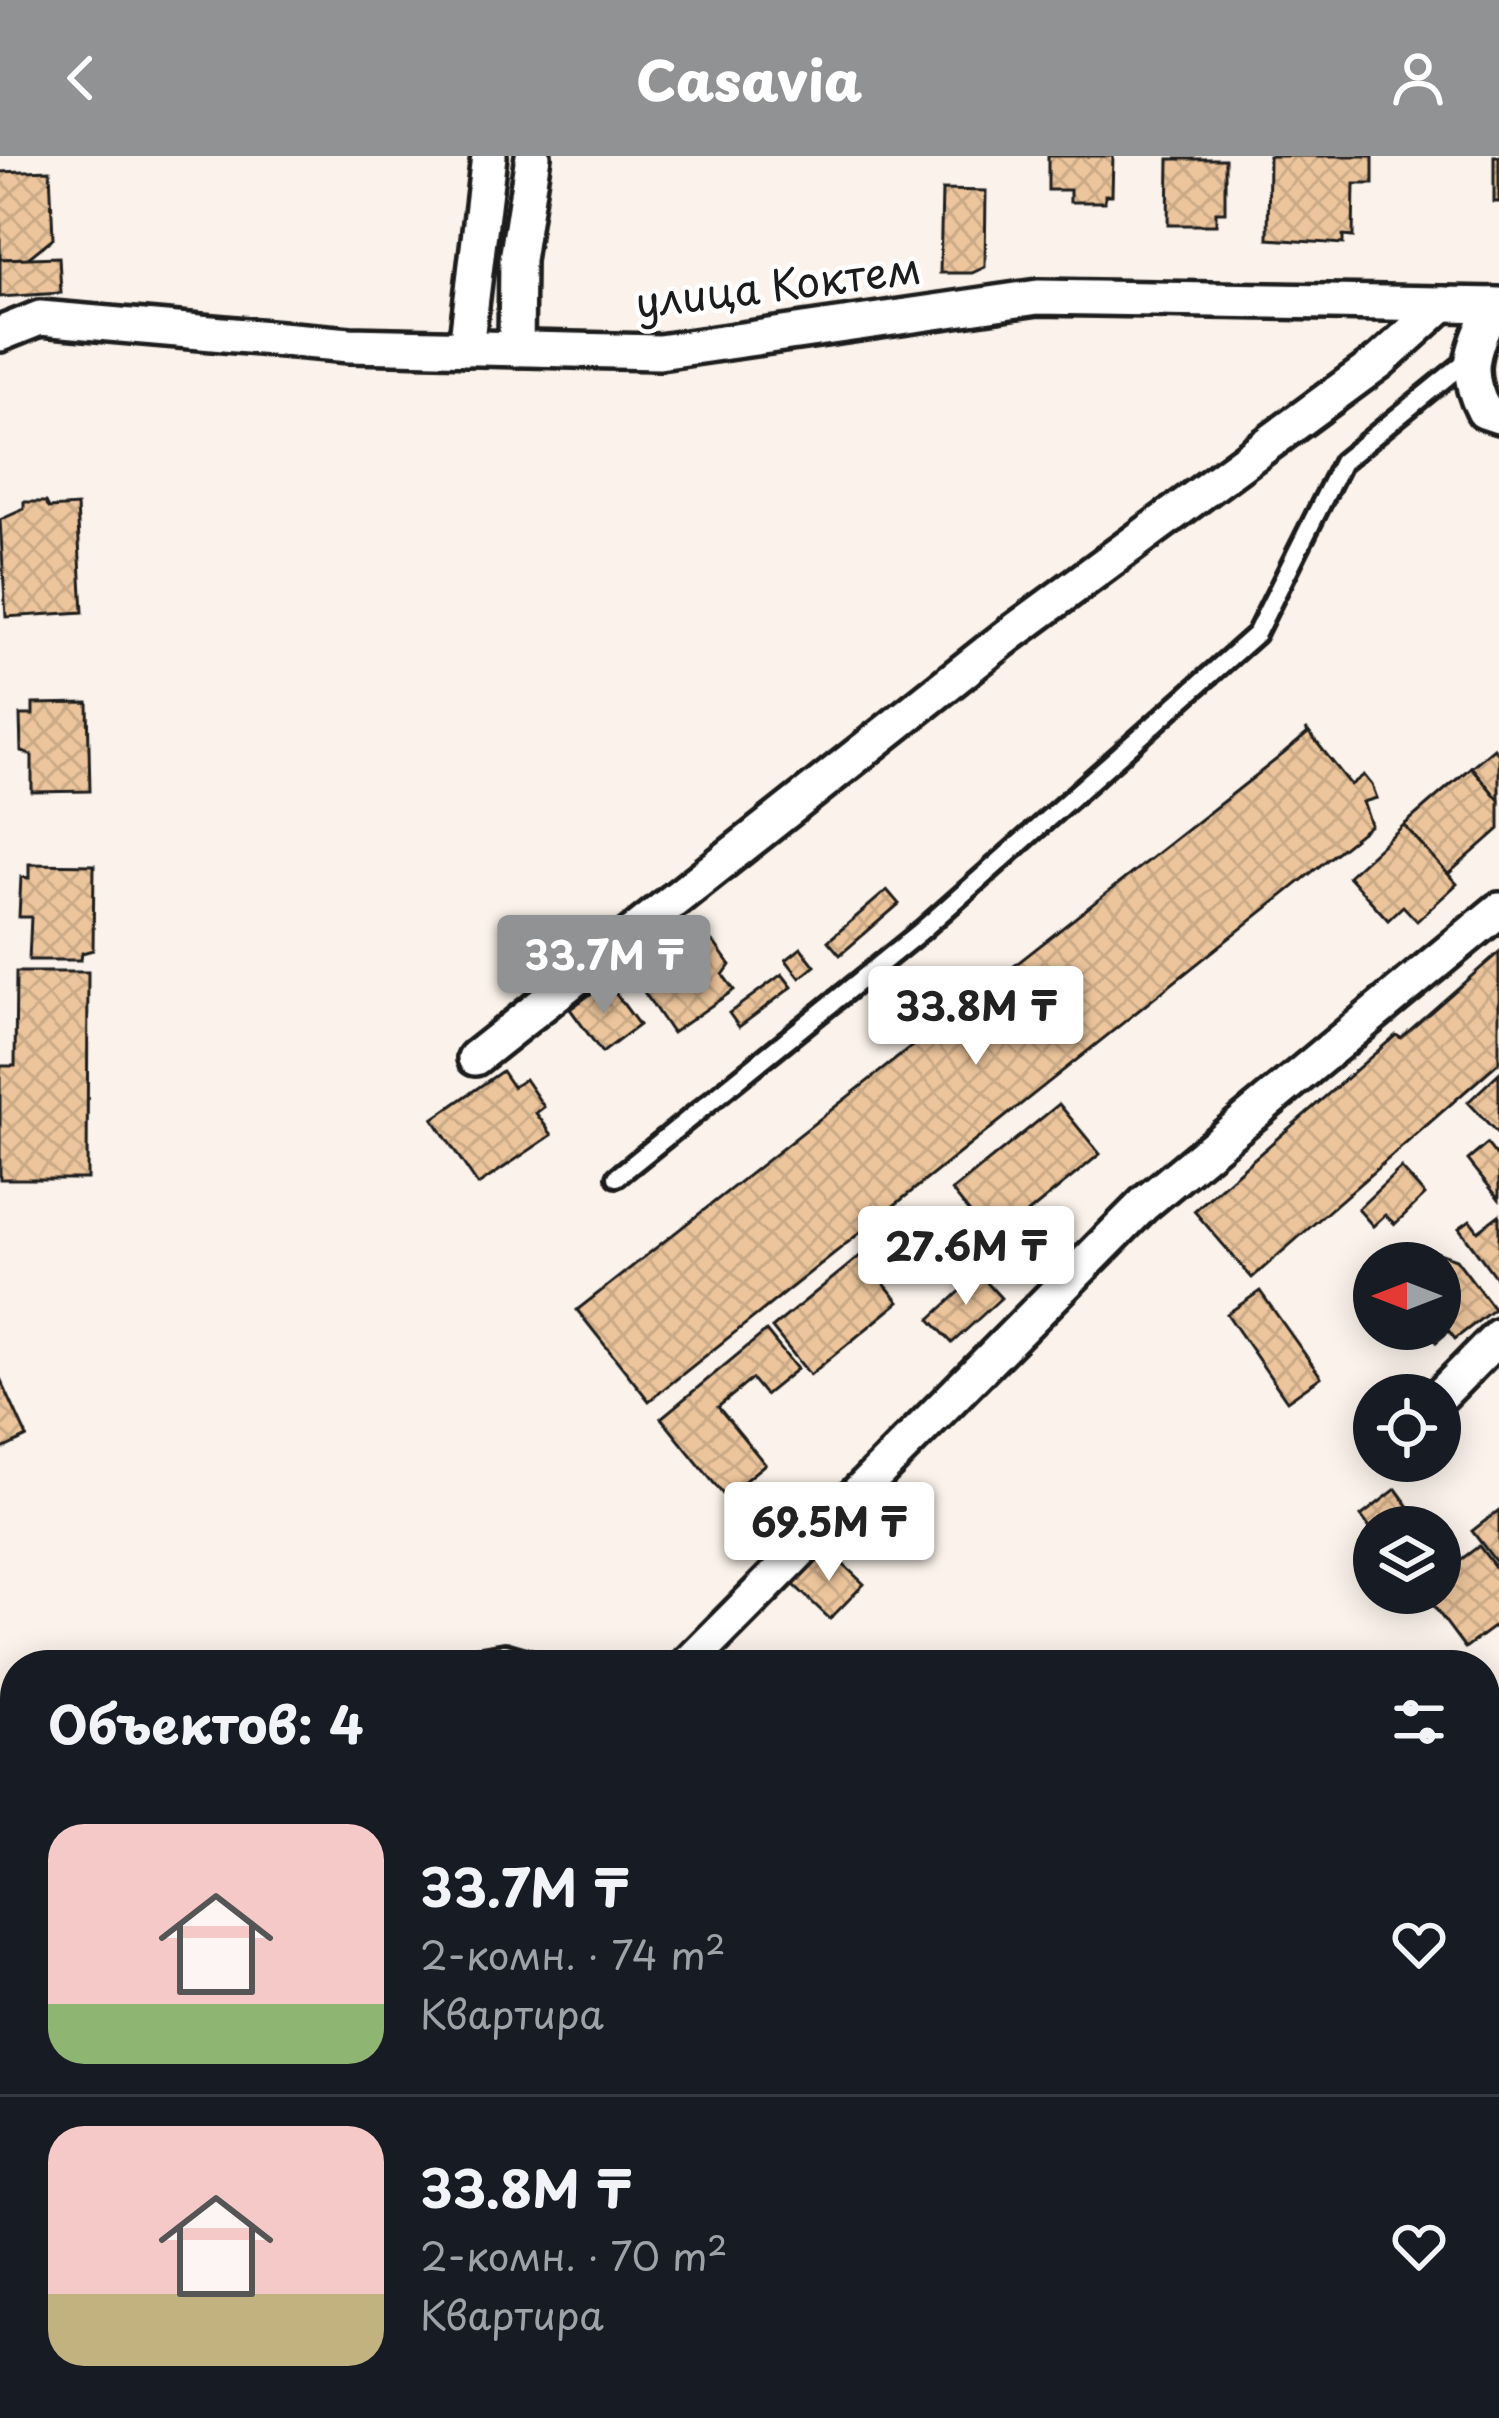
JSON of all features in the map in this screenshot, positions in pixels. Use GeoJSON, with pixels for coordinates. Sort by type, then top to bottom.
{"type":"FeatureCollection","features":[{"type":"Feature","properties":{"kind":"street"},"geometry":{"type":"LineString","coordinates":[[466,348],[489,156]]}},
{"type":"Feature","properties":{"kind":"street"},"geometry":{"type":"LineString","coordinates":[[516,349],[517,260],[532,156]]}},
{"type":"Feature","properties":{"kind":"street","name":"улица Коктем"},"geometry":{"type":"LineString","coordinates":[[0,334],[40,318],[350,345],[659,352],[1038,297],[1496,305]]}},
{"type":"Feature","properties":{"kind":"street"},"geometry":{"type":"LineString","coordinates":[[475,1058],[1009,635],[1380,361],[1443,304]]}},
{"type":"Feature","properties":{"kind":"street"},"geometry":{"type":"LineString","coordinates":[[1496,305],[1471,357],[1472,388],[1484,411],[1499,416]]}},
{"type":"Feature","properties":{"kind":"street"},"geometry":{"type":"LineString","coordinates":[[702,1650],[1144,1204],[1499,910]]}},
{"type":"Feature","properties":{"kind":"street"},"geometry":{"type":"LineString","coordinates":[[1461,1375],[1499,1336]]}},
{"type":"Feature","properties":{"kind":"lane"},"geometry":{"type":"LineString","coordinates":[[617,1177],[920,932],[1256,634],[1342,462],[1471,357]]}},
{"type":"Feature","properties":{"kind":"building"},"geometry":{"type":"Polygon","coordinates":[[[1048,156],[1113,156],[1112,195],[1105,195],[1105,202],[1070,202],[1070,190],[1048,190],[1048,156]]]}},
{"type":"Feature","properties":{"kind":"building"},"geometry":{"type":"Polygon","coordinates":[[[1269,156],[1373,156],[1373,184],[1354,184],[1353,237],[1343,236],[1343,244],[1268,239],[1269,156]]]}},
{"type":"Feature","properties":{"kind":"building"},"geometry":{"type":"Polygon","coordinates":[[[1494,156],[1499,156],[1499,202],[1494,202],[1494,156]]]}},
{"type":"Feature","properties":{"kind":"building"},"geometry":{"type":"Polygon","coordinates":[[[1169,159],[1225,159],[1225,212],[1216,212],[1216,225],[1168,225],[1169,159]]]}},
{"type":"Feature","properties":{"kind":"building"},"geometry":{"type":"Polygon","coordinates":[[[50,170],[53,238],[27,259],[0,259],[0,172],[50,170]]]}},
{"type":"Feature","properties":{"kind":"building"},"geometry":{"type":"Polygon","coordinates":[[[942,190],[986,191],[985,267],[972,273],[940,273],[942,190]]]}},
{"type":"Feature","properties":{"kind":"building"},"geometry":{"type":"Polygon","coordinates":[[[59,257],[61,293],[0,297],[0,259],[59,257]]]}},
{"type":"Feature","properties":{"kind":"building"},"geometry":{"type":"Polygon","coordinates":[[[24,502],[46,502],[49,508],[77,506],[83,612],[6,617],[0,520],[24,509],[24,502]]]}},
{"type":"Feature","properties":{"kind":"building"},"geometry":{"type":"Polygon","coordinates":[[[88,703],[90,791],[32,792],[32,756],[21,751],[20,715],[33,715],[33,704],[88,703]]]}},
{"type":"Feature","properties":{"kind":"building"},"geometry":{"type":"Polygon","coordinates":[[[1306,729],[1351,785],[1364,775],[1372,785],[1377,798],[1363,802],[1371,825],[649,1401],[577,1310],[1282,755],[1308,733],[1306,729]]]}},
{"type":"Feature","properties":{"kind":"building"},"geometry":{"type":"Polygon","coordinates":[[[1494,748],[1499,755],[1499,800],[1471,767],[1494,748]]]}},
{"type":"Feature","properties":{"kind":"building"},"geometry":{"type":"Polygon","coordinates":[[[1471,767],[1499,800],[1499,829],[1447,875],[1404,825],[1471,767]]]}},
{"type":"Feature","properties":{"kind":"building"},"geometry":{"type":"Polygon","coordinates":[[[1404,825],[1457,884],[1417,921],[1403,906],[1388,920],[1348,876],[1404,825]]]}},
{"type":"Feature","properties":{"kind":"building"},"geometry":{"type":"Polygon","coordinates":[[[29,864],[94,865],[93,950],[82,953],[81,960],[29,960],[31,917],[19,917],[21,877],[29,878],[29,864]]]}},
{"type":"Feature","properties":{"kind":"building"},"geometry":{"type":"Polygon","coordinates":[[[887,890],[899,904],[840,955],[828,941],[887,890]]]}},
{"type":"Feature","properties":{"kind":"building"},"geometry":{"type":"Polygon","coordinates":[[[691,928],[715,944],[730,965],[723,975],[734,990],[672,1033],[629,970],[691,928]]]}},
{"type":"Feature","properties":{"kind":"building"},"geometry":{"type":"Polygon","coordinates":[[[801,948],[815,966],[800,978],[786,960],[801,948]]]}},
{"type":"Feature","properties":{"kind":"building"},"geometry":{"type":"Polygon","coordinates":[[[1499,952],[1499,1062],[1252,1278],[1194,1211],[1499,952]]]}},
{"type":"Feature","properties":{"kind":"building"},"geometry":{"type":"Polygon","coordinates":[[[16,972],[88,972],[87,1179],[0,1179],[0,1066],[15,1066],[16,972]]]}},
{"type":"Feature","properties":{"kind":"building"},"geometry":{"type":"Polygon","coordinates":[[[782,974],[792,987],[739,1027],[729,1013],[782,974]]]}},
{"type":"Feature","properties":{"kind":"building"},"geometry":{"type":"Polygon","coordinates":[[[607,982],[639,1025],[602,1053],[570,1009],[607,982]]]}},
{"type":"Feature","properties":{"kind":"building"},"geometry":{"type":"Polygon","coordinates":[[[502,1071],[513,1087],[525,1079],[544,1107],[536,1113],[552,1135],[478,1185],[433,1119],[502,1071]]]}},
{"type":"Feature","properties":{"kind":"building"},"geometry":{"type":"Polygon","coordinates":[[[1499,1073],[1499,1135],[1468,1102],[1499,1073]]]}},
{"type":"Feature","properties":{"kind":"building"},"geometry":{"type":"Polygon","coordinates":[[[1059,1104],[1100,1154],[993,1242],[952,1191],[1059,1104]]]}},
{"type":"Feature","properties":{"kind":"building"},"geometry":{"type":"Polygon","coordinates":[[[1487,1144],[1499,1159],[1499,1199],[1468,1160],[1487,1144]]]}},
{"type":"Feature","properties":{"kind":"building"},"geometry":{"type":"Polygon","coordinates":[[[1401,1168],[1425,1195],[1395,1224],[1385,1215],[1373,1226],[1358,1209],[1401,1168]]]}},
{"type":"Feature","properties":{"kind":"building"},"geometry":{"type":"Polygon","coordinates":[[[1499,1215],[1499,1282],[1459,1228],[1470,1220],[1478,1231],[1499,1215]]]}},
{"type":"Feature","properties":{"kind":"building"},"geometry":{"type":"Polygon","coordinates":[[[861,1255],[899,1302],[810,1375],[772,1328],[861,1255]]]}},
{"type":"Feature","properties":{"kind":"building"},"geometry":{"type":"Polygon","coordinates":[[[1461,1266],[1494,1309],[1461,1334],[1461,1266]]]}},
{"type":"Feature","properties":{"kind":"building"},"geometry":{"type":"Polygon","coordinates":[[[979,1274],[1001,1298],[952,1343],[930,1319],[979,1274]]]}},
{"type":"Feature","properties":{"kind":"building"},"geometry":{"type":"Polygon","coordinates":[[[1260,1291],[1321,1377],[1287,1401],[1227,1314],[1260,1291]]]}},
{"type":"Feature","properties":{"kind":"building"},"geometry":{"type":"Polygon","coordinates":[[[766,1331],[797,1369],[765,1395],[752,1379],[718,1407],[765,1464],[725,1497],[661,1418],[766,1331]]]}},
{"type":"Feature","properties":{"kind":"building"},"geometry":{"type":"Polygon","coordinates":[[[0,1378],[27,1437],[0,1450],[0,1378]]]}},
{"type":"Feature","properties":{"kind":"building"},"geometry":{"type":"Polygon","coordinates":[[[1396,1489],[1409,1506],[1374,1506],[1396,1489]]]}},
{"type":"Feature","properties":{"kind":"building"},"geometry":{"type":"Polygon","coordinates":[[[1499,1510],[1499,1566],[1472,1531],[1499,1510]]]}},
{"type":"Feature","properties":{"kind":"building"},"geometry":{"type":"Polygon","coordinates":[[[1479,1546],[1499,1572],[1499,1623],[1465,1648],[1440,1614],[1461,1614],[1461,1559],[1479,1546]]]}},
{"type":"Feature","properties":{"kind":"building"},"geometry":{"type":"Polygon","coordinates":[[[828,1550],[864,1584],[830,1619],[794,1585],[828,1550]]]}}]}
